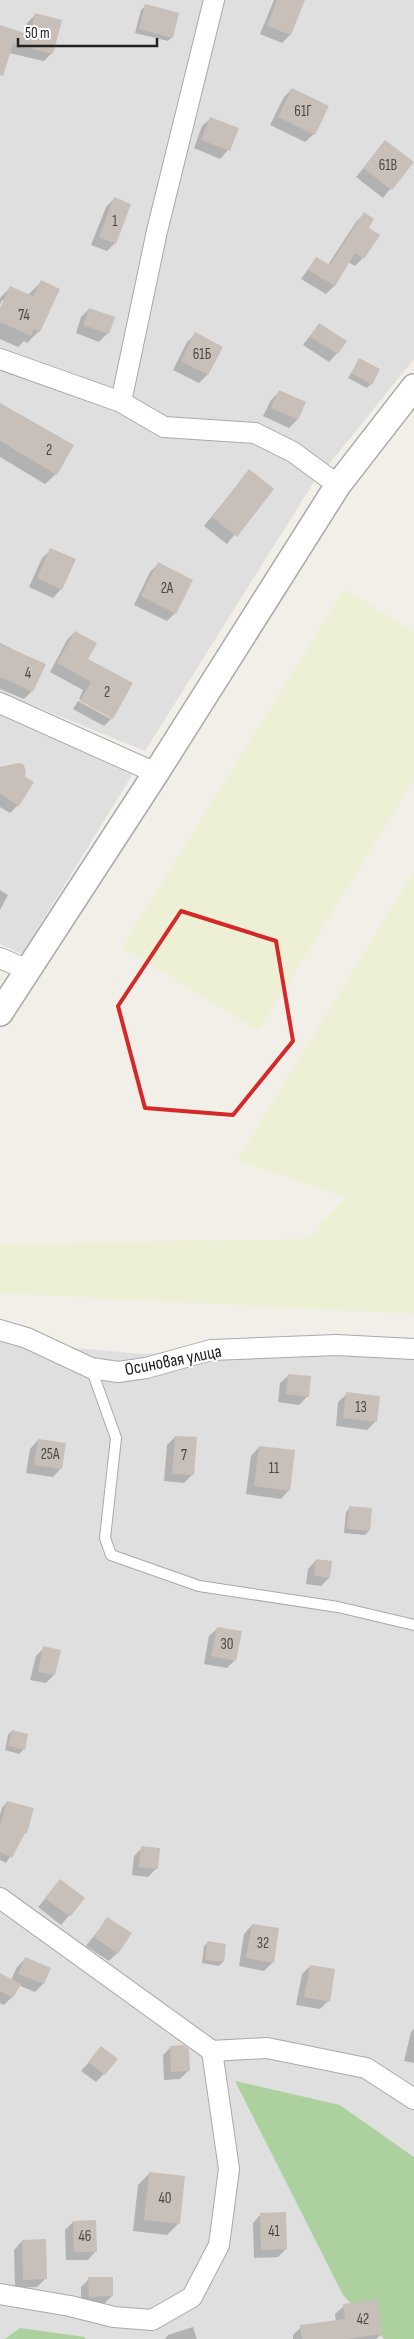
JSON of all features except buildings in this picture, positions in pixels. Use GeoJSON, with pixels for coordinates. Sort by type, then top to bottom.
{"type":"FeatureCollection","features":[{"type":"Feature","properties":{"kind":"street"},"geometry":{"type":"LineString","coordinates":[[122,402],[157,231],[214,0]]}},
{"type":"Feature","properties":{"kind":"street"},"geometry":{"type":"LineString","coordinates":[[0,359],[122,402],[164,427],[255,433],[293,452],[338,485]]}},
{"type":"Feature","properties":{"kind":"street"},"geometry":{"type":"LineString","coordinates":[[0,1013],[156,773],[338,485],[414,387]]}},
{"type":"Feature","properties":{"kind":"street"},"geometry":{"type":"LineString","coordinates":[[0,703],[156,773]]}},
{"type":"Feature","properties":{"kind":"street"},"geometry":{"type":"LineString","coordinates":[[0,958],[28,970]]}},
{"type":"Feature","properties":{"kind":"street","name":"Осиновая улица"},"geometry":{"type":"LineString","coordinates":[[0,1330],[27,1338],[91,1368],[118,1372],[146,1368],[211,1350],[336,1345],[414,1349]]}},
{"type":"Feature","properties":{"kind":"street"},"geometry":{"type":"LineString","coordinates":[[0,1898],[212,2051],[267,2048],[366,2068],[414,2099]]}},
{"type":"Feature","properties":{"kind":"street"},"geometry":{"type":"LineString","coordinates":[[0,2294],[70,2306],[114,2317],[152,2320],[192,2297],[219,2245],[229,2169],[212,2051]]}},
{"type":"Feature","properties":{"kind":"lane"},"geometry":{"type":"LineString","coordinates":[[91,1368],[116,1438],[105,1538],[111,1555],[199,1586],[338,1607],[414,1625]]}},
{"type":"Feature","properties":{"kind":"highlighted area"},"geometry":{"type":"Polygon","coordinates":[[[181,911],[276,941],[293,1041],[233,1115],[145,1108],[118,1006],[181,911]]]}},
{"type":"Feature","properties":{"kind":"shaded area"},"geometry":{"type":"Polygon","coordinates":[[[0,0],[414,0],[414,359],[312,485],[145,751],[0,692],[0,0]]]}},
{"type":"Feature","properties":{"kind":"shaded area"},"geometry":{"type":"Polygon","coordinates":[[[0,713],[132,775],[22,954],[0,944],[0,713]]]}},
{"type":"Feature","properties":{"kind":"shaded area"},"geometry":{"type":"Polygon","coordinates":[[[414,1339],[414,2157],[340,2105],[343,2295],[384,2339],[0,2339],[0,1341],[142,1354],[414,1339]]]}},
{"type":"Feature","properties":{"kind":"green space"},"geometry":{"type":"Polygon","coordinates":[[[344,589],[414,632],[414,780],[259,1031],[122,947],[344,589]]]}},
{"type":"Feature","properties":{"kind":"green space"},"geometry":{"type":"Polygon","coordinates":[[[414,871],[414,1314],[0,1293],[0,1244],[308,1239],[345,1197],[237,1160],[414,871]]]}},
{"type":"Feature","properties":{"kind":"green space"},"geometry":{"type":"Polygon","coordinates":[[[235,2081],[340,2105],[414,2157],[414,2339],[384,2339],[343,2295],[235,2081]]]}},
{"type":"Feature","properties":{"kind":"green space"},"geometry":{"type":"Polygon","coordinates":[[[20,2328],[85,2337],[85,2339],[5,2339],[20,2328]]]}}]}
